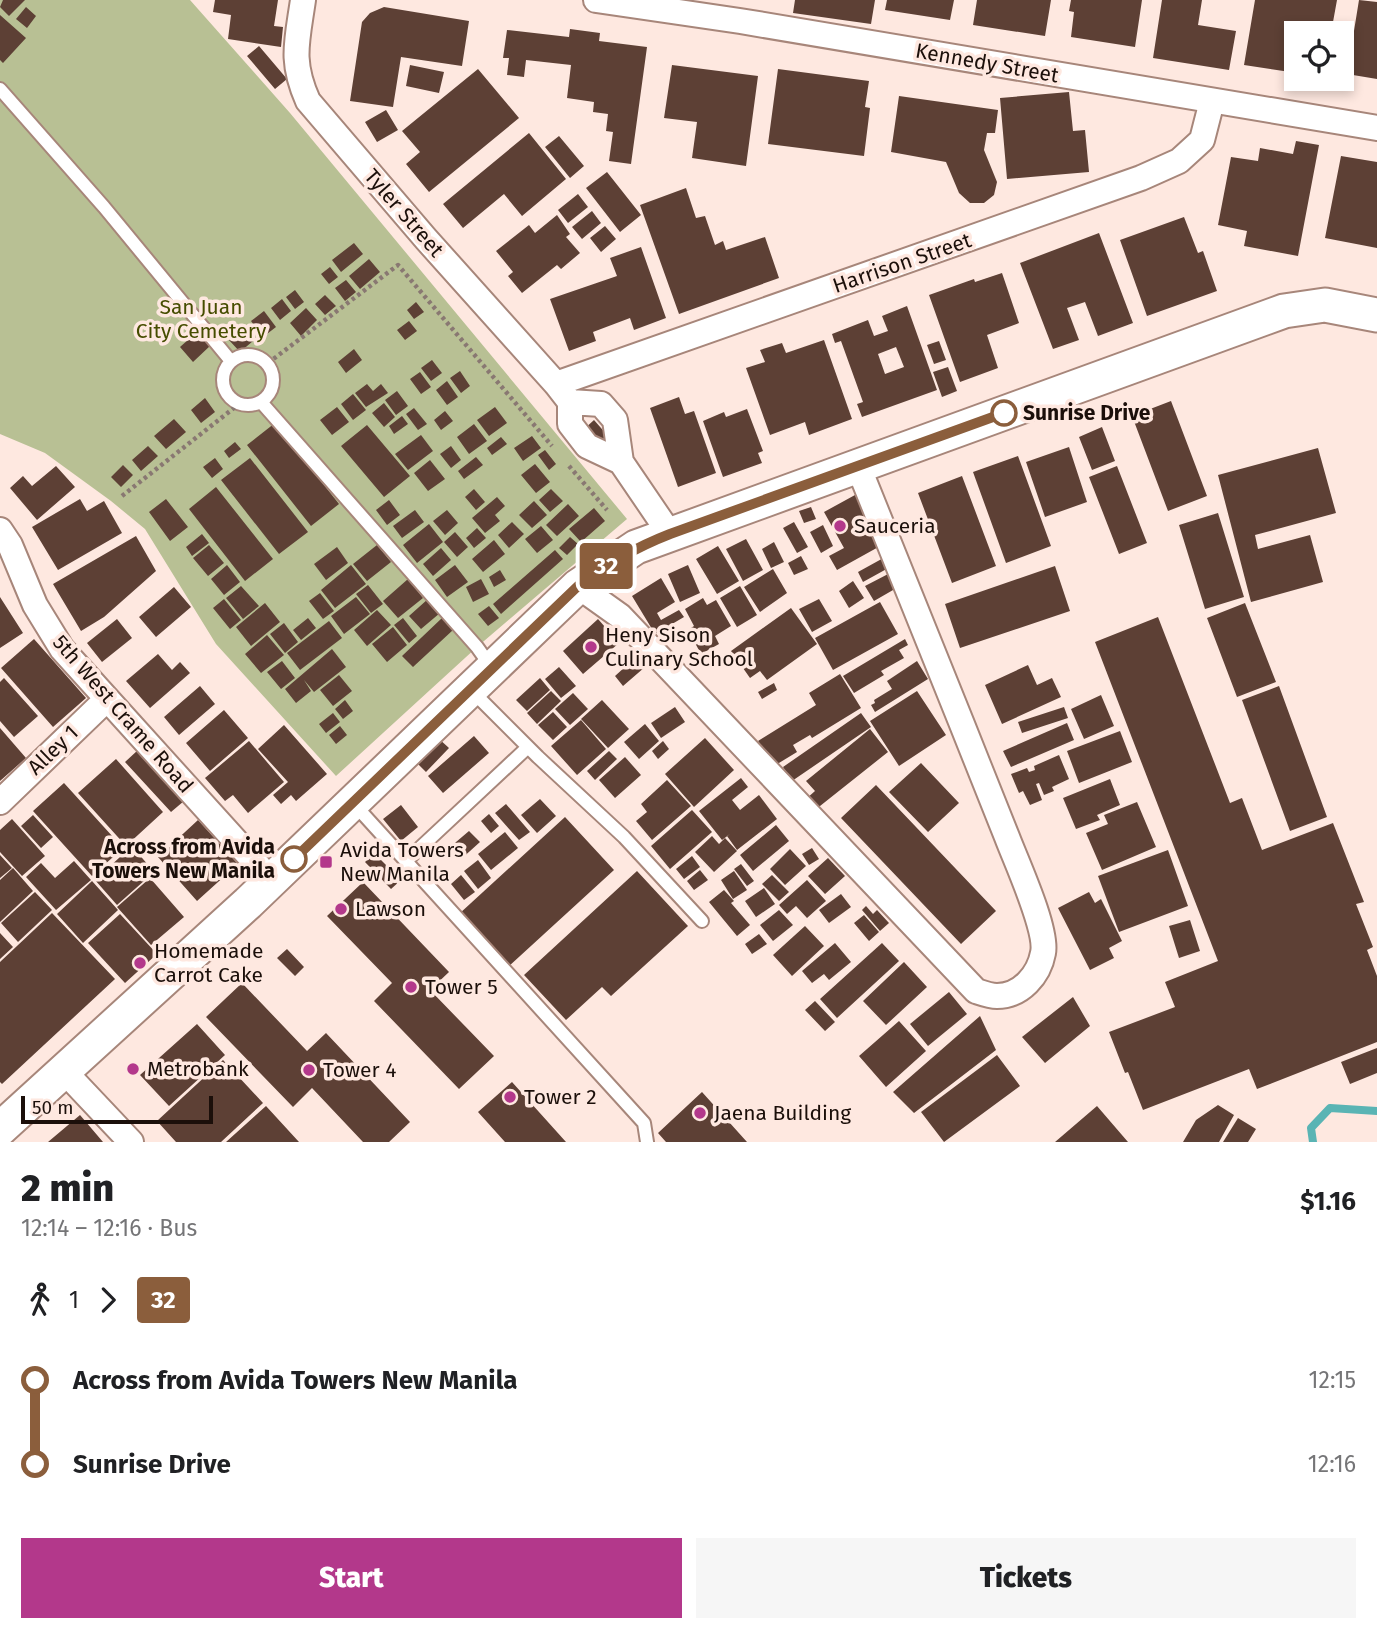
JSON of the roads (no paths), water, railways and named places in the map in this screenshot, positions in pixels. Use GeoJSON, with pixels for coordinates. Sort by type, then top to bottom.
{"type":"FeatureCollection","features":[{"type":"Feature","properties":{"kind":"main road"},"geometry":{"type":"LineString","coordinates":[[0,1129],[353,803],[578,586],[636,547],[1284,311],[1325,305],[1377,315]]}},
{"type":"Feature","properties":{"kind":"street","name":"Tyler Street"},"geometry":{"type":"LineString","coordinates":[[303,0],[295,56],[298,78],[308,101],[426,239],[571,396],[601,404],[615,420],[619,449],[670,534]]}},
{"type":"Feature","properties":{"kind":"street","name":"Kennedy Street"},"geometry":{"type":"LineString","coordinates":[[596,0],[740,21],[1377,128]]}},
{"type":"Feature","properties":{"kind":"street","name":"Harrison Street"},"geometry":{"type":"LineString","coordinates":[[571,396],[1179,161],[1202,141],[1212,101]]}},
{"type":"Feature","properties":{"kind":"street","name":"Tyler Street"},"geometry":{"type":"LineString","coordinates":[[571,396],[570,424],[587,446],[619,449]]}},
{"type":"Feature","properties":{"kind":"street"},"geometry":{"type":"LineString","coordinates":[[578,586],[620,616],[976,991],[996,996],[1012,994],[1035,976],[1044,951],[1030,895],[858,466]]}},
{"type":"Feature","properties":{"kind":"street","name":"5th West Crame Road"},"geometry":{"type":"LineString","coordinates":[[0,530],[10,545],[35,605],[62,649],[271,880]]}},
{"type":"Feature","properties":{"kind":"street","name":"Alley 1"},"geometry":{"type":"LineString","coordinates":[[0,802],[107,699]]}},
{"type":"Feature","properties":{"kind":"street"},"geometry":{"type":"LineString","coordinates":[[63,1070],[131,1142]]}},
{"type":"Feature","properties":{"kind":"lane"},"geometry":{"type":"LineString","coordinates":[[0,89],[104,207],[230,360]]}},
{"type":"Feature","properties":{"kind":"lane"},"geometry":{"type":"LineString","coordinates":[[243,354],[257,355],[268,363],[274,377],[273,384],[271,391],[261,402],[239,404],[228,397],[222,384],[223,371],[230,360],[243,354]]}},
{"type":"Feature","properties":{"kind":"lane"},"geometry":{"type":"LineString","coordinates":[[261,402],[477,647],[481,678],[528,747],[624,836],[702,921]]}},
{"type":"Feature","properties":{"kind":"lane"},"geometry":{"type":"LineString","coordinates":[[406,862],[528,747]]}},
{"type":"Feature","properties":{"kind":"lane"},"geometry":{"type":"LineString","coordinates":[[353,803],[644,1123],[647,1142]]}},
{"type":"Feature","properties":{"kind":"waterway"},"geometry":{"type":"LineString","coordinates":[[1313,1142],[1311,1128],[1330,1108],[1377,1111]]}},
{"type":"Feature","properties":{"kind":"place","name":"Sunrise Drive"},"geometry":{"type":"Point","coordinates":[1004,413]}},
{"type":"Feature","properties":{"kind":"place","name":"Sauceria"},"geometry":{"type":"Point","coordinates":[840,526]}},
{"type":"Feature","properties":{"kind":"place","name":"Heny Sison Culinary School"},"geometry":{"type":"Point","coordinates":[591,647]}},
{"type":"Feature","properties":{"kind":"place","name":"Across from Avida Towers New Manila"},"geometry":{"type":"Point","coordinates":[294,859]}},
{"type":"Feature","properties":{"kind":"place","name":"Avida Towers New Manila"},"geometry":{"type":"Point","coordinates":[326,862]}},
{"type":"Feature","properties":{"kind":"place","name":"Lawson"},"geometry":{"type":"Point","coordinates":[341,909]}},
{"type":"Feature","properties":{"kind":"place","name":"Homemade Carrot Cake"},"geometry":{"type":"Point","coordinates":[140,963]}},
{"type":"Feature","properties":{"kind":"place","name":"Tower 5"},"geometry":{"type":"Point","coordinates":[411,987]}},
{"type":"Feature","properties":{"kind":"place","name":"Metrobank"},"geometry":{"type":"Point","coordinates":[133,1069]}},
{"type":"Feature","properties":{"kind":"place","name":"Tower 4"},"geometry":{"type":"Point","coordinates":[309,1070]}},
{"type":"Feature","properties":{"kind":"place","name":"Tower 2"},"geometry":{"type":"Point","coordinates":[510,1097]}},
{"type":"Feature","properties":{"kind":"place","name":"Jaena Building"},"geometry":{"type":"Point","coordinates":[700,1113]}},
{"type":"Feature","properties":{"kind":"park label","name":"San Juan City Cemetery"},"geometry":{"type":"Point","coordinates":[201,319]}}]}
